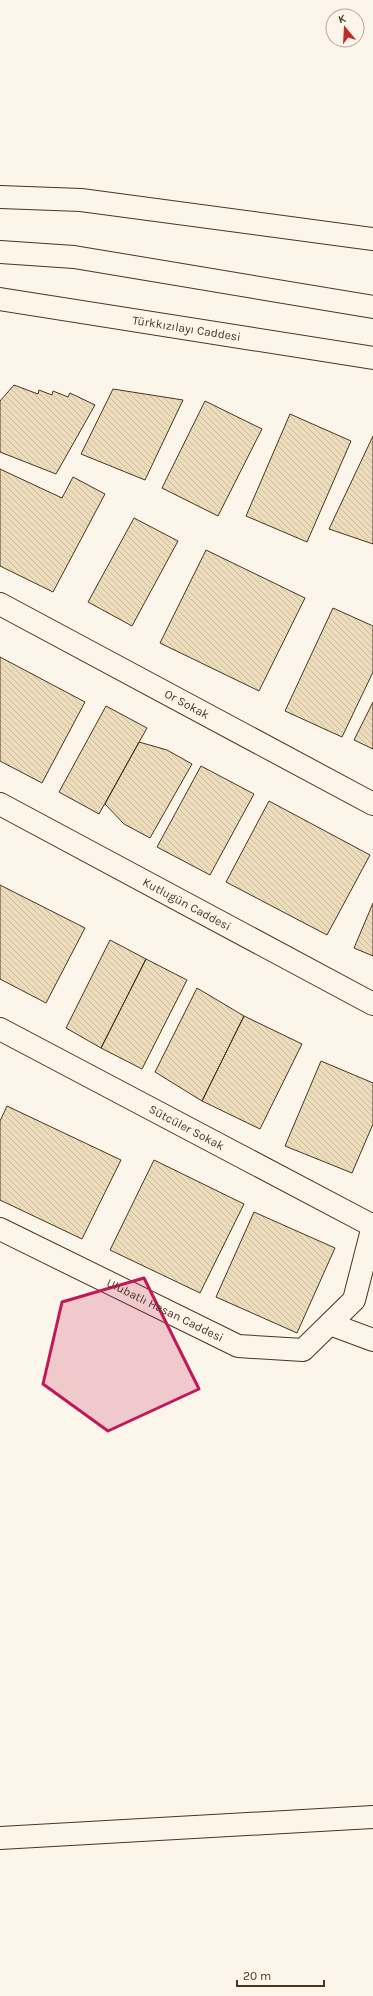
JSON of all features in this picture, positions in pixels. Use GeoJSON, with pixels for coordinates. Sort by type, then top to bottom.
{"type":"FeatureCollection","features":[{"type":"Feature","properties":{"kind":"street"},"geometry":{"type":"LineString","coordinates":[[0,187],[81,200],[373,239]]}},
{"type":"Feature","properties":{"kind":"street"},"geometry":{"type":"LineString","coordinates":[[0,198],[81,200]]}},
{"type":"Feature","properties":{"kind":"street"},"geometry":{"type":"LineString","coordinates":[[0,252],[74,257],[373,306]]}},
{"type":"Feature","properties":{"kind":"street","name":"Türkkızılayı Caddesi"},"geometry":{"type":"LineString","coordinates":[[0,298],[373,358]]}},
{"type":"Feature","properties":{"kind":"street","name":"Or Sokak"},"geometry":{"type":"LineString","coordinates":[[0,604],[373,804]]}},
{"type":"Feature","properties":{"kind":"street","name":"Kutlugün Caddesi"},"geometry":{"type":"LineString","coordinates":[[0,804],[373,1004]]}},
{"type":"Feature","properties":{"kind":"street","name":"Sütcüler Sokak"},"geometry":{"type":"LineString","coordinates":[[0,1029],[373,1226]]}},
{"type":"Feature","properties":{"kind":"street","name":"Ulubatlı Hasan Caddesi"},"geometry":{"type":"LineString","coordinates":[[0,1229],[238,1346],[303,1350],[354,1300],[373,1226]]}},
{"type":"Feature","properties":{"kind":"street"},"geometry":{"type":"LineString","coordinates":[[330,1324],[373,1340]]}},
{"type":"Feature","properties":{"kind":"street"},"geometry":{"type":"LineString","coordinates":[[0,1838],[373,1817]]}},
{"type":"Feature","properties":{"kind":"highlighted area"},"geometry":{"type":"Polygon","coordinates":[[[144,1278],[199,1389],[108,1431],[43,1384],[62,1302],[144,1278]]]}},
{"type":"Feature","properties":{"kind":"building"},"geometry":{"type":"Polygon","coordinates":[[[14,385],[38,394],[39,390],[52,395],[53,391],[68,397],[70,393],[95,405],[56,474],[0,452],[0,401],[14,385]]]}},
{"type":"Feature","properties":{"kind":"building"},"geometry":{"type":"Polygon","coordinates":[[[113,389],[183,400],[145,480],[81,454],[113,389]]]}},
{"type":"Feature","properties":{"kind":"building"},"geometry":{"type":"Polygon","coordinates":[[[205,401],[262,429],[218,516],[162,488],[205,401]]]}},
{"type":"Feature","properties":{"kind":"building"},"geometry":{"type":"Polygon","coordinates":[[[290,414],[351,441],[307,542],[246,516],[290,414]]]}},
{"type":"Feature","properties":{"kind":"building"},"geometry":{"type":"Polygon","coordinates":[[[373,436],[373,544],[329,529],[373,436]]]}},
{"type":"Feature","properties":{"kind":"building"},"geometry":{"type":"Polygon","coordinates":[[[0,469],[62,498],[73,477],[105,494],[53,592],[0,566],[0,469]]]}},
{"type":"Feature","properties":{"kind":"building"},"geometry":{"type":"Polygon","coordinates":[[[134,518],[178,541],[132,626],[88,602],[134,518]]]}},
{"type":"Feature","properties":{"kind":"building"},"geometry":{"type":"Polygon","coordinates":[[[206,550],[305,598],[259,691],[160,643],[206,550]]]}},
{"type":"Feature","properties":{"kind":"building"},"geometry":{"type":"Polygon","coordinates":[[[333,608],[373,626],[373,672],[342,737],[285,711],[333,608]]]}},
{"type":"Feature","properties":{"kind":"building"},"geometry":{"type":"Polygon","coordinates":[[[0,657],[85,702],[42,783],[0,761],[0,657]]]}},
{"type":"Feature","properties":{"kind":"building"},"geometry":{"type":"Polygon","coordinates":[[[373,702],[373,749],[354,740],[373,702]]]}},
{"type":"Feature","properties":{"kind":"building"},"geometry":{"type":"Polygon","coordinates":[[[106,706],[147,728],[99,814],[59,792],[106,706]]]}},
{"type":"Feature","properties":{"kind":"building"},"geometry":{"type":"Polygon","coordinates":[[[139,742],[167,750],[192,764],[150,838],[124,824],[105,804],[139,742]]]}},
{"type":"Feature","properties":{"kind":"building"},"geometry":{"type":"Polygon","coordinates":[[[201,766],[254,794],[210,875],[157,847],[201,766]]]}},
{"type":"Feature","properties":{"kind":"building"},"geometry":{"type":"Polygon","coordinates":[[[269,801],[370,855],[327,935],[226,882],[269,801]]]}},
{"type":"Feature","properties":{"kind":"building"},"geometry":{"type":"Polygon","coordinates":[[[0,885],[85,928],[46,1003],[0,979],[0,885]]]}},
{"type":"Feature","properties":{"kind":"building"},"geometry":{"type":"Polygon","coordinates":[[[373,903],[373,956],[354,948],[373,903]]]}},
{"type":"Feature","properties":{"kind":"building"},"geometry":{"type":"Polygon","coordinates":[[[110,940],[146,959],[101,1048],[66,1028],[110,940]]]}},
{"type":"Feature","properties":{"kind":"building"},"geometry":{"type":"Polygon","coordinates":[[[146,959],[187,980],[142,1069],[101,1048],[146,959]]]}},
{"type":"Feature","properties":{"kind":"building"},"geometry":{"type":"Polygon","coordinates":[[[197,988],[244,1016],[202,1101],[155,1072],[197,988]]]}},
{"type":"Feature","properties":{"kind":"building"},"geometry":{"type":"Polygon","coordinates":[[[244,1016],[302,1044],[260,1129],[202,1101],[244,1016]]]}},
{"type":"Feature","properties":{"kind":"building"},"geometry":{"type":"Polygon","coordinates":[[[321,1061],[373,1083],[373,1124],[352,1173],[285,1146],[321,1061]]]}},
{"type":"Feature","properties":{"kind":"building"},"geometry":{"type":"Polygon","coordinates":[[[7,1106],[121,1160],[82,1239],[0,1200],[0,1121],[7,1106]]]}},
{"type":"Feature","properties":{"kind":"building"},"geometry":{"type":"Polygon","coordinates":[[[154,1160],[244,1204],[200,1293],[110,1250],[154,1160]]]}},
{"type":"Feature","properties":{"kind":"building"},"geometry":{"type":"Polygon","coordinates":[[[254,1212],[335,1248],[297,1333],[216,1297],[254,1212]]]}}]}
